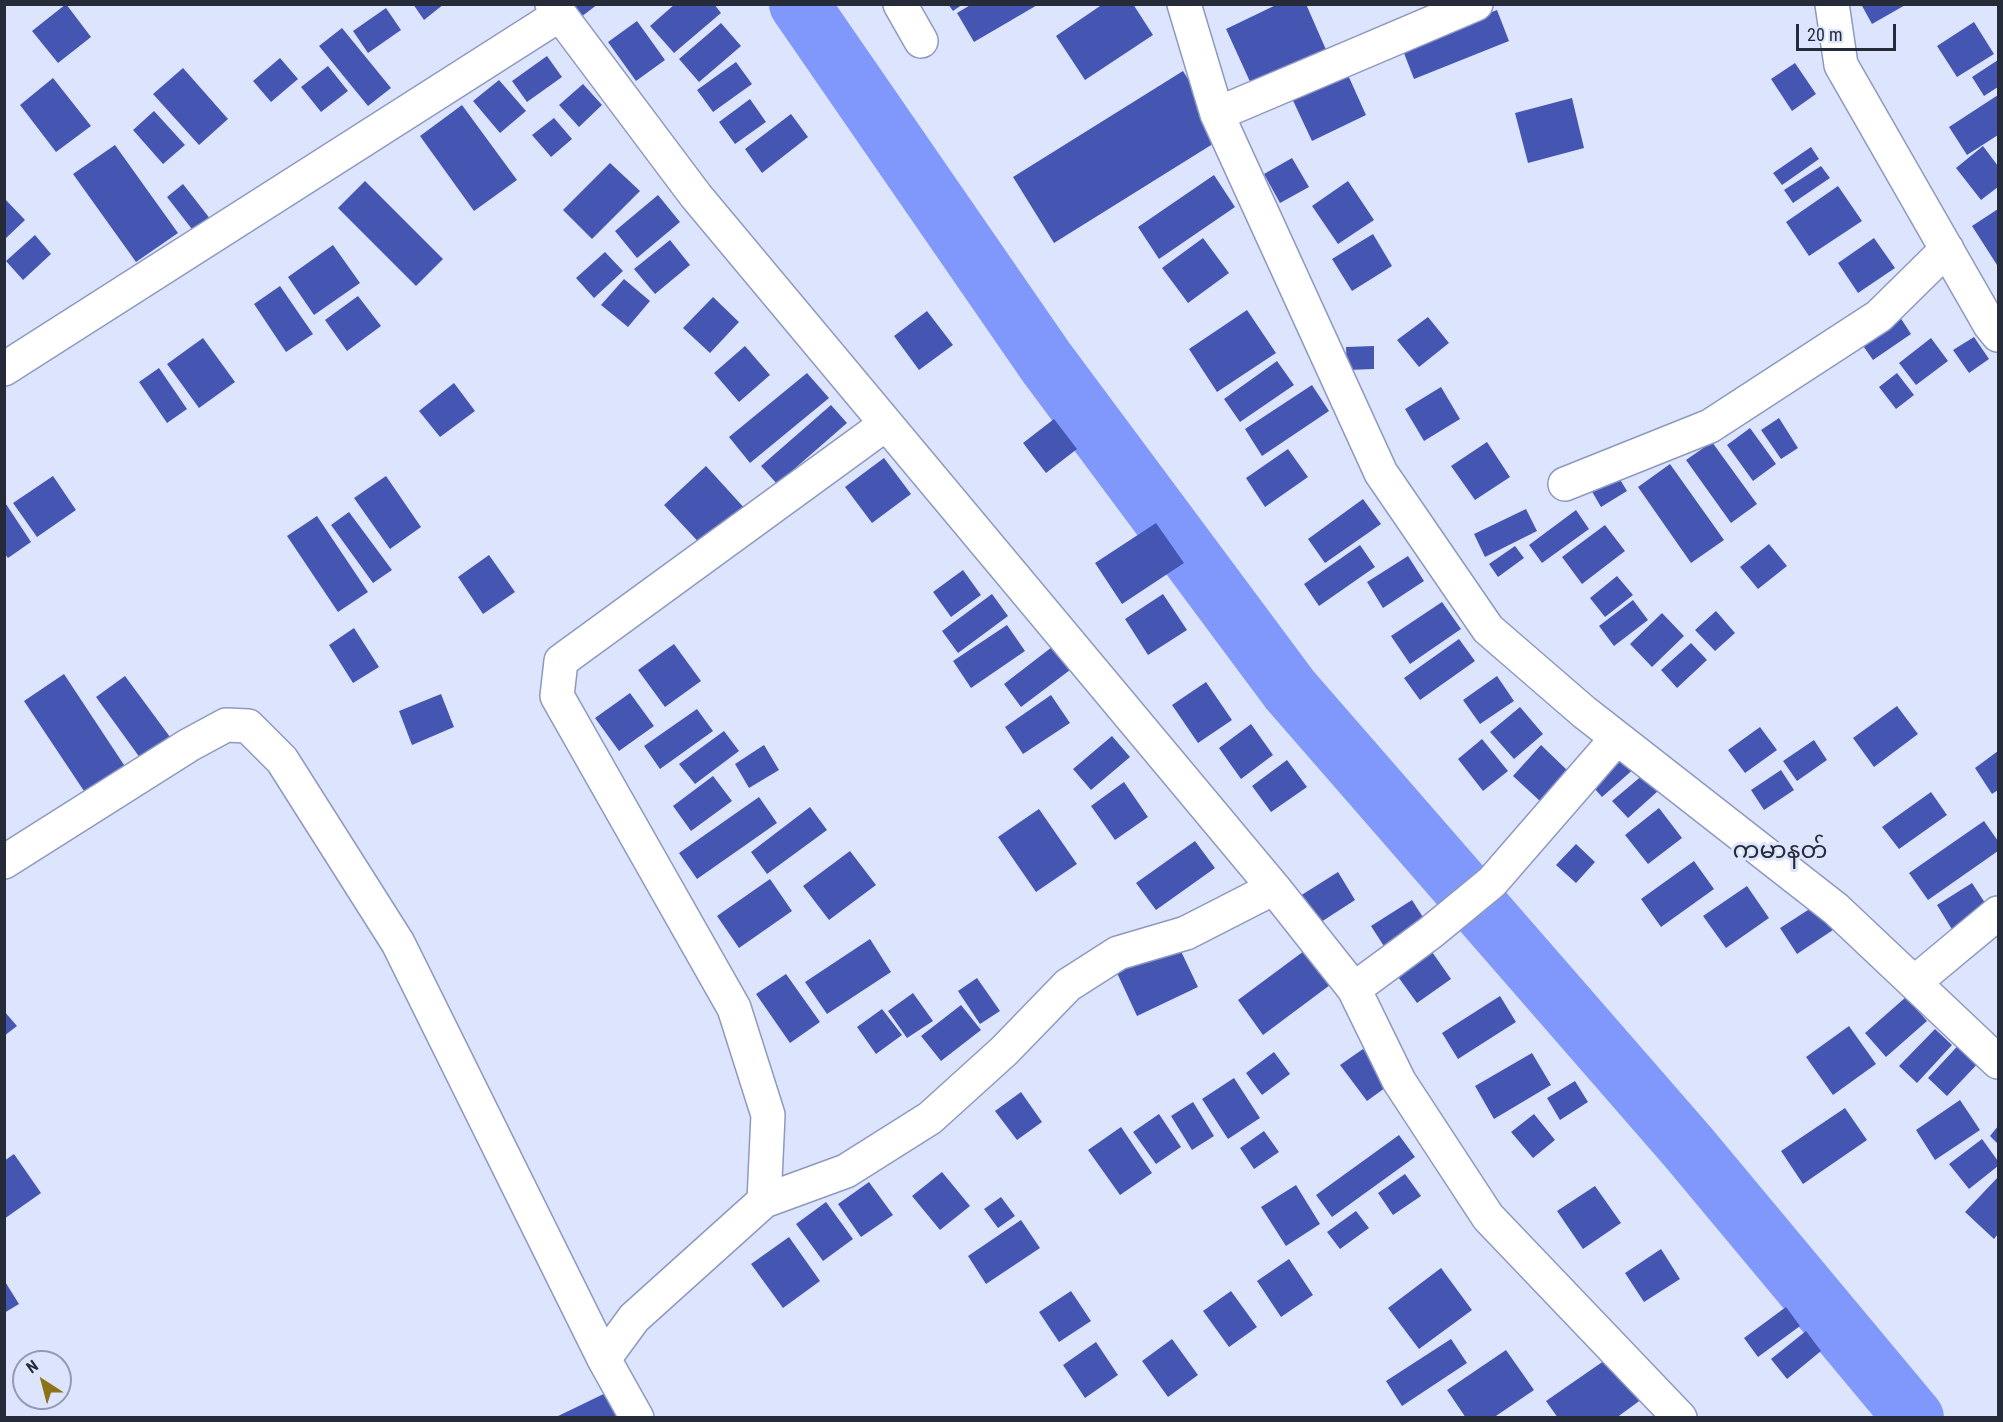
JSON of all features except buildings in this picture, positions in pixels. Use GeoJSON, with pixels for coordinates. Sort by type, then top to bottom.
{"type":"FeatureCollection","features":[{"type":"Feature","properties":{"kind":"street"},"geometry":{"type":"LineString","coordinates":[[900,4],[921,41]]}},
{"type":"Feature","properties":{"kind":"street"},"geometry":{"type":"LineString","coordinates":[[1184,4],[1217,114],[1381,473],[1488,629],[1617,738],[1836,909],[1998,1062]]}},
{"type":"Feature","properties":{"kind":"street"},"geometry":{"type":"LineString","coordinates":[[1217,114],[1476,4]]}},
{"type":"Feature","properties":{"kind":"street"},"geometry":{"type":"LineString","coordinates":[[1832,4],[1841,64],[1990,326],[1998,335]]}},
{"type":"Feature","properties":{"kind":"street"},"geometry":{"type":"LineString","coordinates":[[4,369],[555,10],[696,196],[1274,888],[1354,989],[1399,1081],[1488,1217],[1680,1418]]}},
{"type":"Feature","properties":{"kind":"street"},"geometry":{"type":"LineString","coordinates":[[1565,484],[1710,426],[1879,316],[1947,249]]}},
{"type":"Feature","properties":{"kind":"street"},"geometry":{"type":"LineString","coordinates":[[764,1201],[768,1115],[734,1008],[557,696],[561,661],[886,424]]}},
{"type":"Feature","properties":{"kind":"street"},"geometry":{"type":"LineString","coordinates":[[4,862],[189,745],[225,725],[248,726],[282,760],[398,944],[604,1359],[637,1418]]}},
{"type":"Feature","properties":{"kind":"street"},"geometry":{"type":"LineString","coordinates":[[1354,989],[1430,933],[1492,882],[1617,738]]}},
{"type":"Feature","properties":{"kind":"street"},"geometry":{"type":"LineString","coordinates":[[604,1359],[634,1318],[764,1201],[846,1171],[930,1118],[1004,1051],[1068,984],[1118,953],[1186,933],[1274,888]]}},
{"type":"Feature","properties":{"kind":"street"},"geometry":{"type":"LineString","coordinates":[[1915,982],[1998,914]]}},
{"type":"Feature","properties":{"kind":"waterway"},"geometry":{"type":"LineString","coordinates":[[799,4],[1046,362],[1290,690],[1688,1147],[1914,1418]]}},
{"type":"Feature","properties":{"kind":"district","name":"ကမာနတ်"},"geometry":{"type":"Point","coordinates":[1780,852]}}]}
